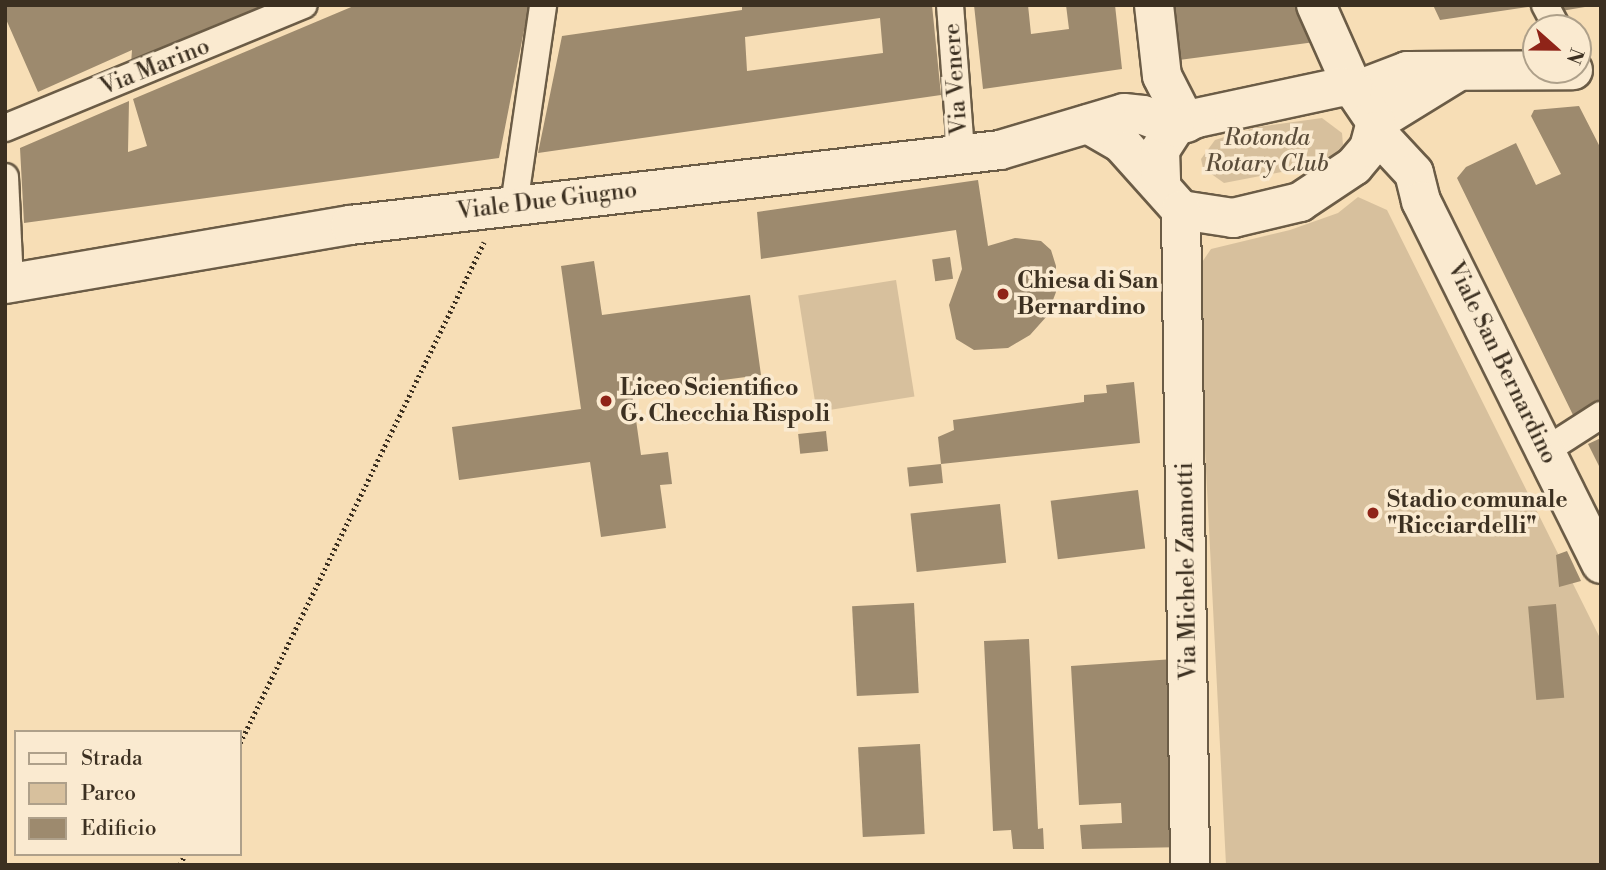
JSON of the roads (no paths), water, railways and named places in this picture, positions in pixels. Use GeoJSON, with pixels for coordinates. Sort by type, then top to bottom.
{"type":"FeatureCollection","features":[{"type":"Feature","properties":{"kind":"main road"},"geometry":{"type":"LineString","coordinates":[[1154,5],[1162,76],[1181,125],[1295,93],[1354,90],[1407,71],[1454,74],[1522,71]]}},
{"type":"Feature","properties":{"kind":"main road"},"geometry":{"type":"LineString","coordinates":[[1316,5],[1354,90]]}},
{"type":"Feature","properties":{"kind":"main road"},"geometry":{"type":"LineString","coordinates":[[1184,278],[1206,240],[1233,218],[1300,202],[1354,166],[1376,127],[1454,74]]}},
{"type":"Feature","properties":{"kind":"main road","name":"Viale San Bernardino"},"geometry":{"type":"LineString","coordinates":[[1354,90],[1376,127],[1414,173],[1421,201],[1601,564]]}},
{"type":"Feature","properties":{"kind":"main road","name":"Viale Due Giugno"},"geometry":{"type":"LineString","coordinates":[[8,284],[350,225],[1000,150],[1124,113],[1181,125]]}},
{"type":"Feature","properties":{"kind":"main road"},"geometry":{"type":"LineString","coordinates":[[1088,124],[1122,144],[1171,197],[1233,218]]}},
{"type":"Feature","properties":{"kind":"main road","name":"Via Michele Zannotti"},"geometry":{"type":"LineString","coordinates":[[1181,125],[1160,150],[1171,197],[1184,278],[1191,865]]}},
{"type":"Feature","properties":{"kind":"main road"},"geometry":{"type":"LineString","coordinates":[[1354,166],[1421,201]]}},
{"type":"Feature","properties":{"kind":"street","name":"Via Marino"},"geometry":{"type":"LineString","coordinates":[[5,128],[304,5]]}},
{"type":"Feature","properties":{"kind":"street"},"geometry":{"type":"LineString","coordinates":[[508,206],[543,5]]}},
{"type":"Feature","properties":{"kind":"street","name":"Via Venere"},"geometry":{"type":"LineString","coordinates":[[950,5],[961,153]]}},
{"type":"Feature","properties":{"kind":"street"},"geometry":{"type":"LineString","coordinates":[[5,177],[8,284]]}},
{"type":"Feature","properties":{"kind":"street"},"geometry":{"type":"LineString","coordinates":[[1545,451],[1601,415]]}},
{"type":"Feature","properties":{"kind":"place","name":"Chiesa di San Bernardino"},"geometry":{"type":"Point","coordinates":[1003,294]}},
{"type":"Feature","properties":{"kind":"place","name":"Liceo Scientifico G. Checchia Rispoli"},"geometry":{"type":"Point","coordinates":[606,401]}},
{"type":"Feature","properties":{"kind":"place","name":"Stadio comunale \"Ricciardelli\""},"geometry":{"type":"Point","coordinates":[1373,513]}},
{"type":"Feature","properties":{"kind":"park label","name":"Rotonda Rotary Club"},"geometry":{"type":"Point","coordinates":[1267,151]}}]}
